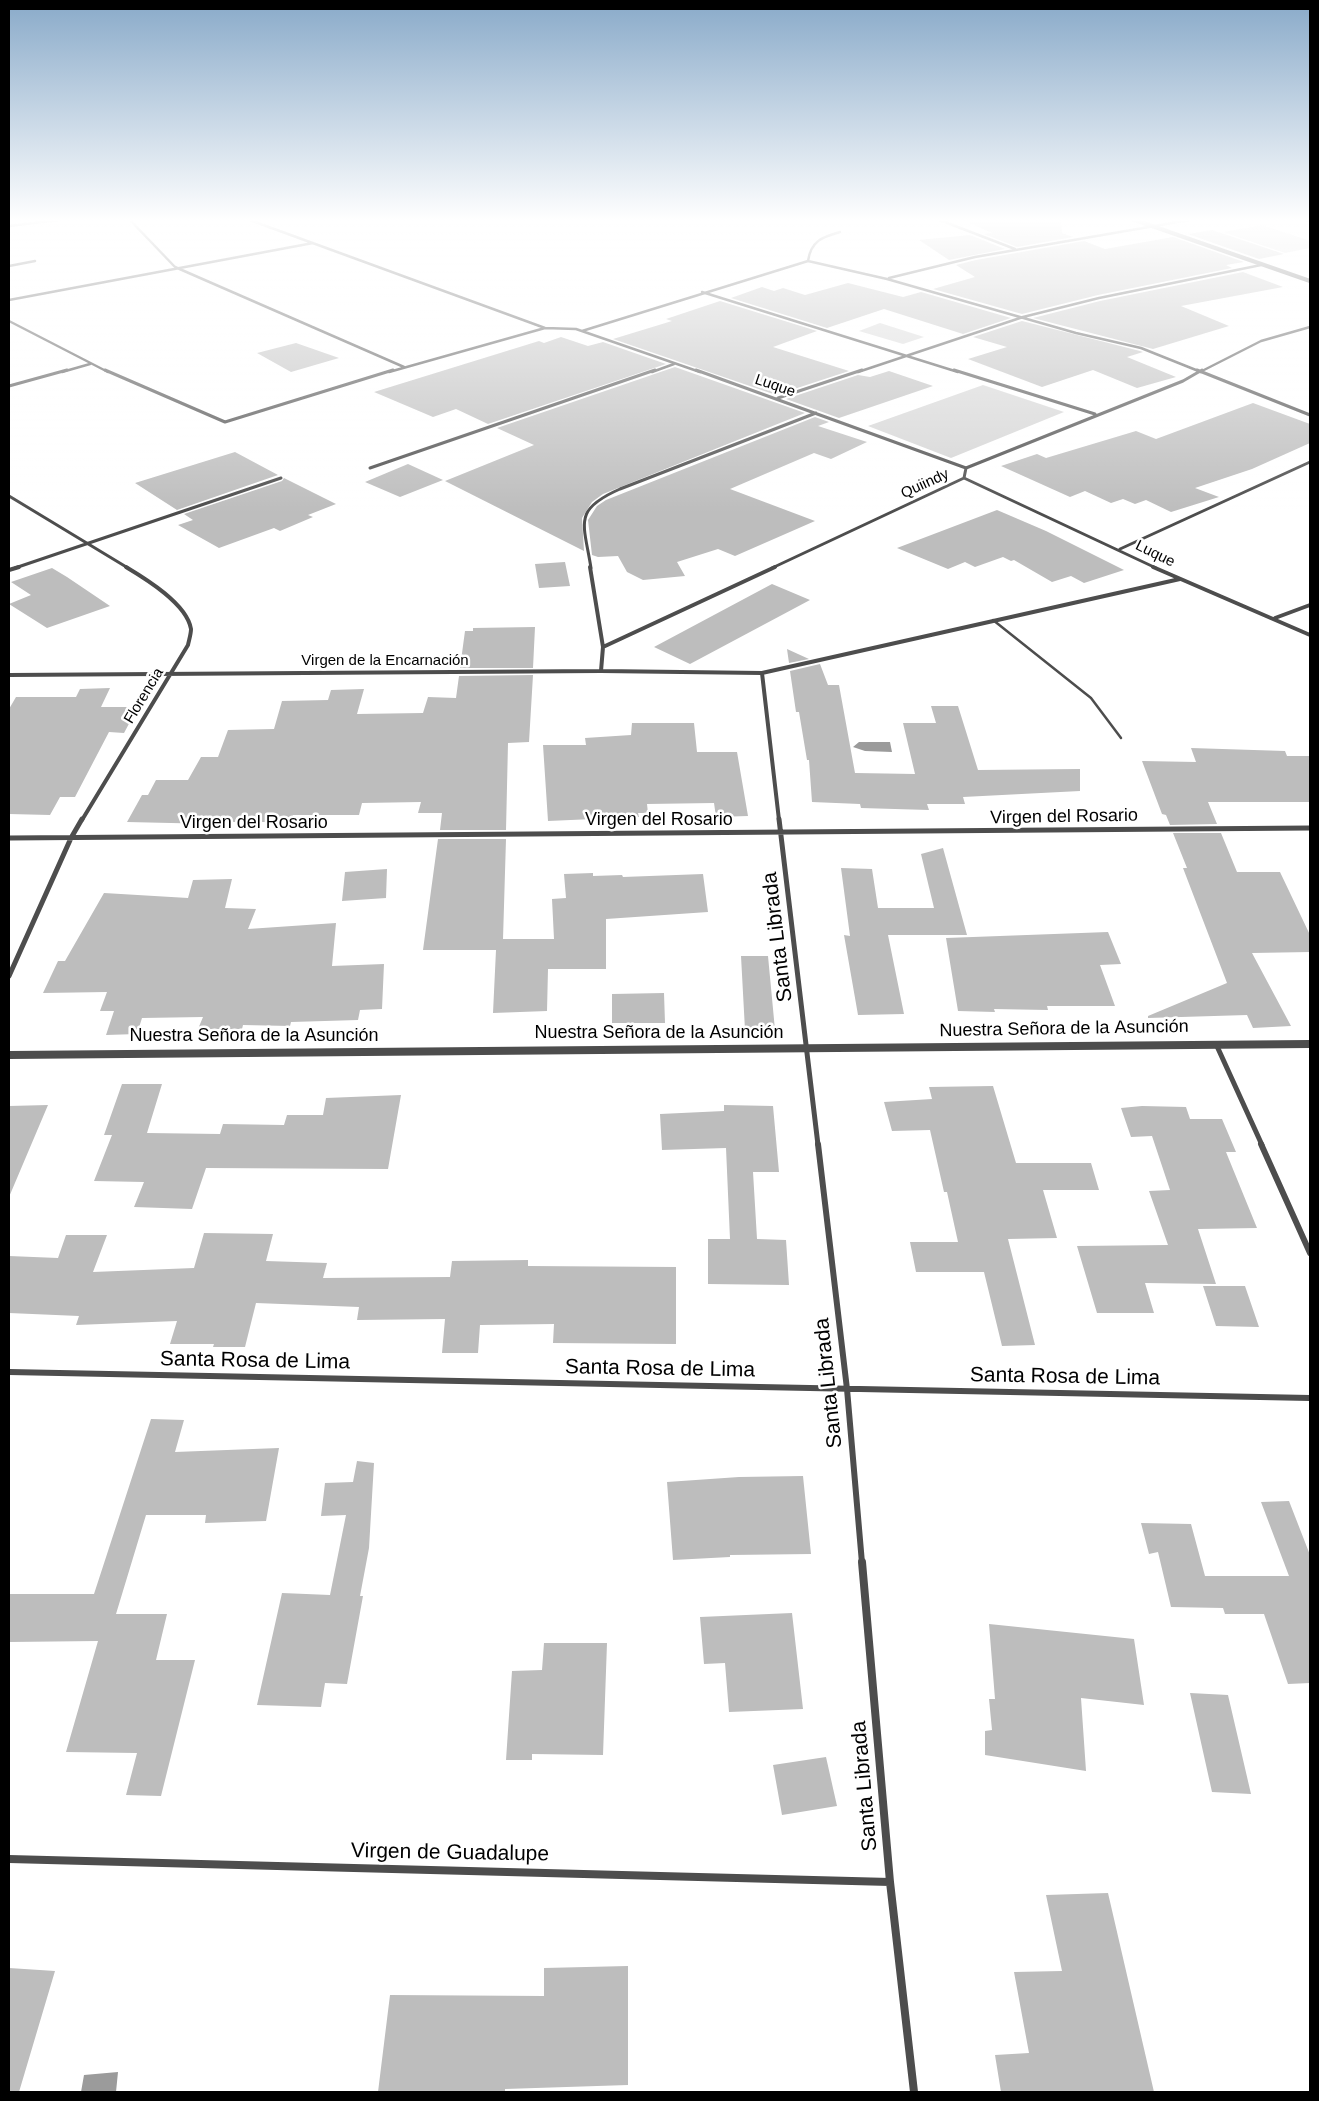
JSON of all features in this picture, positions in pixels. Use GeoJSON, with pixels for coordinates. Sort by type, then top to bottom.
{"type":"FeatureCollection","features":[{"type":"Feature","properties":{"kind":"street"},"geometry":{"type":"LineString","coordinates":[[290,317],[404,367]]}},
{"type":"Feature","properties":{"kind":"street"},"geometry":{"type":"LineString","coordinates":[[516,317],[545,328]]}},
{"type":"Feature","properties":{"kind":"street"},"geometry":{"type":"LineString","coordinates":[[582,331],[625,317]]}},
{"type":"Feature","properties":{"kind":"street"},"geometry":{"type":"LineString","coordinates":[[784,317],[1096,414]]}},
{"type":"Feature","properties":{"kind":"street"},"geometry":{"type":"LineString","coordinates":[[777,398],[905,354],[1023,317]]}},
{"type":"Feature","properties":{"kind":"street"},"geometry":{"type":"LineString","coordinates":[[1023,317],[1076,333],[1142,348],[1202,370],[1310,415]]}},
{"type":"Feature","properties":{"kind":"street"},"geometry":{"type":"LineString","coordinates":[[9,321],[90,364],[224,422],[404,367],[545,328]]}},
{"type":"Feature","properties":{"kind":"street","name":"Quiindy"},"geometry":{"type":"LineString","coordinates":[[603,647],[964,478],[966,468],[1096,414],[1152,394],[1261,341],[1310,327]]}},
{"type":"Feature","properties":{"kind":"street","name":"Luque"},"geometry":{"type":"LineString","coordinates":[[545,328],[576,329],[777,398],[966,468]]}},
{"type":"Feature","properties":{"kind":"street"},"geometry":{"type":"LineString","coordinates":[[370,468],[675,363]]}},
{"type":"Feature","properties":{"kind":"street"},"geometry":{"type":"LineString","coordinates":[[9,386],[90,364]]}},
{"type":"Feature","properties":{"kind":"street"},"geometry":{"type":"LineString","coordinates":[[600,671],[603,647],[583,520],[587,508],[600,498],[620,489],[816,412]]}},
{"type":"Feature","properties":{"kind":"street"},"geometry":{"type":"LineString","coordinates":[[1120,549],[1310,462]]}},
{"type":"Feature","properties":{"kind":"street"},"geometry":{"type":"LineString","coordinates":[[9,570],[281,478]]}},
{"type":"Feature","properties":{"kind":"street","name":"Luque"},"geometry":{"type":"LineString","coordinates":[[964,478],[1180,578],[1275,618],[1310,635]]}},
{"type":"Feature","properties":{"kind":"street","name":"Florencia"},"geometry":{"type":"LineString","coordinates":[[9,496],[151,582],[184,613],[191,630],[188,645],[71,838],[9,976]]}},
{"type":"Feature","properties":{"kind":"street","name":"Virgen de la Encarnación"},"geometry":{"type":"LineString","coordinates":[[9,675],[600,671],[762,673],[1180,578]]}},
{"type":"Feature","properties":{"kind":"street"},"geometry":{"type":"LineString","coordinates":[[1275,618],[1310,605]]}},
{"type":"Feature","properties":{"kind":"street","name":"Santa Librada"},"geometry":{"type":"LineString","coordinates":[[762,673],[847,1388],[890,1882],[914,2092]]}},
{"type":"Feature","properties":{"kind":"street","name":"Virgen del Rosario"},"geometry":{"type":"LineString","coordinates":[[9,838],[1310,828]]}},
{"type":"Feature","properties":{"kind":"street"},"geometry":{"type":"LineString","coordinates":[[1216,1044],[1310,1253]]}},
{"type":"Feature","properties":{"kind":"street","name":"Nuestra Señora de la Asunción"},"geometry":{"type":"LineString","coordinates":[[9,1055],[1310,1044]]}},
{"type":"Feature","properties":{"kind":"street","name":"Santa Rosa de Lima"},"geometry":{"type":"LineString","coordinates":[[9,1372],[1310,1398]]}},
{"type":"Feature","properties":{"kind":"street","name":"Virgen de Guadalupe"},"geometry":{"type":"LineString","coordinates":[[9,1859],[890,1882]]}},
{"type":"Feature","properties":{"kind":"lane"},"geometry":{"type":"LineString","coordinates":[[992,620],[1091,698],[1121,738]]}},
{"type":"Feature","properties":{"kind":"shaded area"},"geometry":{"type":"Polygon","coordinates":[[[880,323],[924,337],[903,344],[859,331],[880,323]]]}},
{"type":"Feature","properties":{"kind":"shaded area"},"geometry":{"type":"Polygon","coordinates":[[[983,385],[1064,412],[951,458],[868,426],[983,385]]]}},
{"type":"Feature","properties":{"kind":"shaded area"},"geometry":{"type":"Polygon","coordinates":[[[859,742],[890,742],[892,752],[865,751],[853,747],[859,742]]]}},
{"type":"Feature","properties":{"kind":"shaded area"},"geometry":{"type":"Polygon","coordinates":[[[118,2072],[116,2092],[81,2092],[84,2075],[118,2072]]]}},
{"type":"Feature","properties":{"kind":"building"},"geometry":{"type":"Polygon","coordinates":[[[672,317],[772,317],[817,331],[773,347],[849,371],[776,395],[613,339],[672,321],[666,319],[672,317]]]}},
{"type":"Feature","properties":{"kind":"building"},"geometry":{"type":"Polygon","coordinates":[[[792,317],[860,317],[827,328],[792,317]]]}},
{"type":"Feature","properties":{"kind":"building"},"geometry":{"type":"Polygon","coordinates":[[[909,317],[1011,318],[963,334],[909,317]]]}},
{"type":"Feature","properties":{"kind":"building"},"geometry":{"type":"Polygon","coordinates":[[[1208,317],[1229,326],[1153,349],[1033,318],[1208,317]]]}},
{"type":"Feature","properties":{"kind":"building"},"geometry":{"type":"Polygon","coordinates":[[[1022,321],[1143,352],[1127,357],[1176,377],[1137,388],[1093,370],[1042,387],[968,359],[1007,347],[973,337],[1022,321]]]}},
{"type":"Feature","properties":{"kind":"building"},"geometry":{"type":"Polygon","coordinates":[[[561,337],[588,346],[603,342],[666,364],[488,424],[456,409],[433,417],[374,392],[539,341],[544,343],[561,337]]]}},
{"type":"Feature","properties":{"kind":"building"},"geometry":{"type":"Polygon","coordinates":[[[296,343],[339,358],[291,372],[257,353],[296,343]]]}},
{"type":"Feature","properties":{"kind":"building"},"geometry":{"type":"Polygon","coordinates":[[[675,367],[805,413],[603,494],[592,502],[582,518],[584,551],[445,481],[534,445],[497,428],[675,367]]]}},
{"type":"Feature","properties":{"kind":"building"},"geometry":{"type":"Polygon","coordinates":[[[889,371],[933,386],[839,418],[786,399],[858,375],[870,377],[889,371]]]}},
{"type":"Feature","properties":{"kind":"building"},"geometry":{"type":"Polygon","coordinates":[[[1253,403],[1310,424],[1310,443],[1252,469],[1195,488],[1219,497],[1171,512],[1146,500],[1135,504],[1123,499],[1111,503],[1085,491],[1070,497],[1001,466],[1037,454],[1046,458],[1136,431],[1156,439],[1253,403]]]}},
{"type":"Feature","properties":{"kind":"building"},"geometry":{"type":"Polygon","coordinates":[[[815,417],[829,422],[818,426],[867,442],[831,459],[814,453],[730,489],[815,521],[735,556],[718,549],[677,562],[685,576],[643,580],[627,572],[618,556],[598,557],[592,555],[588,520],[597,506],[606,500],[815,417]]]}},
{"type":"Feature","properties":{"kind":"building"},"geometry":{"type":"Polygon","coordinates":[[[235,452],[278,475],[177,510],[135,483],[235,452]]]}},
{"type":"Feature","properties":{"kind":"building"},"geometry":{"type":"Polygon","coordinates":[[[408,464],[443,480],[400,497],[365,482],[408,464]]]}},
{"type":"Feature","properties":{"kind":"building"},"geometry":{"type":"Polygon","coordinates":[[[284,478],[336,504],[308,515],[313,517],[280,531],[274,528],[219,548],[178,525],[193,520],[184,514],[282,481],[284,478]]]}},
{"type":"Feature","properties":{"kind":"building"},"geometry":{"type":"Polygon","coordinates":[[[997,510],[1046,531],[1124,570],[1084,583],[1071,576],[1052,582],[1014,560],[1011,561],[1003,557],[975,567],[965,562],[948,569],[897,548],[997,510]]]}},
{"type":"Feature","properties":{"kind":"building"},"geometry":{"type":"Polygon","coordinates":[[[565,562],[570,586],[539,588],[535,564],[565,562]]]}},
{"type":"Feature","properties":{"kind":"building"},"geometry":{"type":"Polygon","coordinates":[[[52,568],[110,606],[47,628],[9,604],[31,595],[11,582],[52,568]]]}},
{"type":"Feature","properties":{"kind":"building"},"geometry":{"type":"Polygon","coordinates":[[[772,584],[810,600],[690,664],[654,647],[772,584]]]}},
{"type":"Feature","properties":{"kind":"building"},"geometry":{"type":"Polygon","coordinates":[[[535,627],[533,668],[460,668],[465,631],[473,631],[473,628],[535,627]]]}},
{"type":"Feature","properties":{"kind":"building"},"geometry":{"type":"Polygon","coordinates":[[[787,649],[809,659],[789,663],[787,649]]]}},
{"type":"Feature","properties":{"kind":"building"},"geometry":{"type":"Polygon","coordinates":[[[820,664],[828,685],[839,685],[855,773],[915,774],[903,723],[936,723],[931,706],[958,706],[978,770],[1080,769],[1080,791],[963,797],[965,804],[927,804],[929,810],[861,808],[860,804],[812,802],[809,760],[807,760],[799,712],[796,712],[790,671],[820,664]]]}},
{"type":"Feature","properties":{"kind":"building"},"geometry":{"type":"Polygon","coordinates":[[[533,675],[529,742],[508,743],[506,830],[440,830],[442,813],[418,813],[421,802],[362,803],[359,815],[293,815],[291,822],[216,822],[215,824],[127,822],[142,795],[148,795],[156,780],[188,780],[201,757],[218,757],[228,730],[274,729],[282,701],[328,700],[331,690],[364,689],[357,714],[423,713],[428,697],[456,698],[459,676],[533,675]]]}},
{"type":"Feature","properties":{"kind":"building"},"geometry":{"type":"Polygon","coordinates":[[[110,688],[101,707],[138,707],[124,733],[109,732],[75,797],[60,797],[50,815],[9,814],[9,709],[16,697],[76,697],[80,689],[110,688]]]}},
{"type":"Feature","properties":{"kind":"building"},"geometry":{"type":"Polygon","coordinates":[[[632,723],[694,723],[697,752],[737,752],[748,816],[716,817],[714,803],[647,804],[648,813],[638,813],[639,817],[548,821],[543,745],[586,745],[585,738],[631,735],[632,723]]]}},
{"type":"Feature","properties":{"kind":"building"},"geometry":{"type":"Polygon","coordinates":[[[1191,748],[1285,751],[1287,756],[1310,756],[1310,802],[1208,802],[1217,824],[1170,825],[1166,815],[1162,814],[1142,761],[1196,762],[1191,748]]]}},
{"type":"Feature","properties":{"kind":"building"},"geometry":{"type":"Polygon","coordinates":[[[1173,833],[1221,833],[1237,872],[1280,872],[1310,935],[1310,952],[1252,953],[1291,1026],[1253,1028],[1247,1015],[1148,1018],[1148,1016],[1227,983],[1183,868],[1187,868],[1173,833]]]}},
{"type":"Feature","properties":{"kind":"building"},"geometry":{"type":"Polygon","coordinates":[[[438,839],[506,839],[503,939],[554,939],[552,899],[566,898],[564,874],[593,873],[593,876],[622,875],[623,877],[703,874],[708,912],[606,919],[606,969],[548,969],[547,1011],[493,1013],[496,950],[423,950],[438,839]]]}},
{"type":"Feature","properties":{"kind":"building"},"geometry":{"type":"Polygon","coordinates":[[[943,848],[967,935],[888,935],[904,1014],[858,1015],[844,935],[850,936],[841,868],[872,869],[878,908],[934,908],[921,854],[943,848]]]}},
{"type":"Feature","properties":{"kind":"building"},"geometry":{"type":"Polygon","coordinates":[[[387,869],[386,898],[342,901],[345,872],[387,869]]]}},
{"type":"Feature","properties":{"kind":"building"},"geometry":{"type":"Polygon","coordinates":[[[232,879],[225,908],[256,909],[248,929],[336,923],[332,966],[384,964],[382,1009],[360,1010],[358,1020],[291,1022],[290,1026],[243,1025],[242,1029],[198,1029],[203,1017],[142,1018],[137,1034],[106,1035],[114,1011],[100,1011],[107,992],[43,993],[58,961],[65,961],[104,893],[188,898],[193,880],[232,879]]]}},
{"type":"Feature","properties":{"kind":"building"},"geometry":{"type":"Polygon","coordinates":[[[1108,932],[1121,964],[1100,965],[1115,1006],[1047,1006],[1048,1010],[994,1009],[995,1012],[958,1011],[946,938],[1108,932]]]}},
{"type":"Feature","properties":{"kind":"building"},"geometry":{"type":"Polygon","coordinates":[[[741,956],[768,956],[775,1030],[745,1030],[741,956]]]}},
{"type":"Feature","properties":{"kind":"building"},"geometry":{"type":"Polygon","coordinates":[[[664,993],[665,1023],[612,1023],[612,994],[664,993]]]}},
{"type":"Feature","properties":{"kind":"building"},"geometry":{"type":"Polygon","coordinates":[[[122,1084],[162,1084],[147,1133],[220,1134],[223,1124],[284,1125],[287,1115],[323,1115],[326,1098],[401,1095],[388,1169],[206,1168],[192,1209],[134,1207],[144,1182],[94,1181],[112,1135],[104,1135],[122,1084]]]}},
{"type":"Feature","properties":{"kind":"building"},"geometry":{"type":"Polygon","coordinates":[[[993,1086],[1016,1163],[1091,1163],[1099,1190],[1043,1190],[1057,1238],[1008,1239],[1035,1345],[1002,1346],[984,1272],[916,1272],[910,1242],[958,1242],[930,1130],[892,1131],[884,1102],[932,1099],[929,1087],[993,1086]]]}},
{"type":"Feature","properties":{"kind":"building"},"geometry":{"type":"Polygon","coordinates":[[[48,1105],[9,1197],[9,1106],[48,1105]]]}},
{"type":"Feature","properties":{"kind":"building"},"geometry":{"type":"Polygon","coordinates":[[[724,1105],[773,1106],[779,1172],[753,1172],[757,1239],[786,1240],[789,1285],[708,1284],[708,1239],[730,1239],[726,1148],[662,1150],[660,1114],[724,1111],[724,1105]]]}},
{"type":"Feature","properties":{"kind":"building"},"geometry":{"type":"Polygon","coordinates":[[[1142,1106],[1186,1107],[1190,1119],[1222,1119],[1236,1152],[1226,1152],[1257,1228],[1198,1229],[1216,1284],[1145,1283],[1154,1313],[1097,1313],[1077,1246],[1168,1245],[1149,1191],[1170,1190],[1152,1136],[1131,1137],[1121,1108],[1142,1106]]]}},
{"type":"Feature","properties":{"kind":"building"},"geometry":{"type":"Polygon","coordinates":[[[204,1233],[273,1234],[266,1261],[327,1263],[323,1278],[450,1277],[452,1261],[528,1260],[528,1266],[676,1267],[676,1344],[553,1343],[554,1324],[480,1325],[478,1353],[442,1353],[445,1319],[357,1320],[359,1307],[256,1303],[245,1347],[213,1347],[214,1344],[170,1344],[177,1321],[76,1325],[79,1316],[9,1313],[9,1256],[58,1258],[66,1235],[107,1235],[93,1272],[194,1268],[204,1233]]]}},
{"type":"Feature","properties":{"kind":"building"},"geometry":{"type":"Polygon","coordinates":[[[1203,1286],[1245,1286],[1259,1327],[1216,1326],[1203,1286]]]}},
{"type":"Feature","properties":{"kind":"building"},"geometry":{"type":"Polygon","coordinates":[[[151,1419],[184,1420],[175,1452],[279,1448],[266,1521],[205,1523],[206,1515],[146,1515],[116,1614],[167,1614],[156,1660],[195,1660],[161,1796],[126,1795],[137,1753],[66,1752],[98,1641],[9,1642],[9,1594],[94,1594],[151,1419]]]}},
{"type":"Feature","properties":{"kind":"building"},"geometry":{"type":"Polygon","coordinates":[[[357,1461],[374,1463],[369,1548],[360,1596],[363,1596],[347,1684],[325,1683],[321,1707],[257,1705],[282,1593],[330,1595],[346,1515],[321,1516],[325,1483],[353,1482],[357,1461]]]}},
{"type":"Feature","properties":{"kind":"building"},"geometry":{"type":"Polygon","coordinates":[[[803,1476],[811,1554],[730,1555],[730,1557],[673,1560],[667,1482],[739,1477],[803,1476]]]}},
{"type":"Feature","properties":{"kind":"building"},"geometry":{"type":"Polygon","coordinates":[[[1289,1501],[1310,1555],[1310,1683],[1288,1684],[1264,1614],[1225,1614],[1223,1608],[1171,1607],[1158,1552],[1149,1554],[1141,1523],[1191,1524],[1205,1576],[1289,1576],[1261,1502],[1289,1501]]]}},
{"type":"Feature","properties":{"kind":"building"},"geometry":{"type":"Polygon","coordinates":[[[792,1613],[803,1709],[729,1712],[725,1663],[704,1664],[700,1617],[792,1613]]]}},
{"type":"Feature","properties":{"kind":"building"},"geometry":{"type":"Polygon","coordinates":[[[989,1624],[1134,1639],[1144,1705],[1081,1698],[1086,1771],[985,1755],[985,1731],[992,1730],[989,1699],[995,1699],[989,1624]]]}},
{"type":"Feature","properties":{"kind":"building"},"geometry":{"type":"Polygon","coordinates":[[[544,1643],[607,1643],[603,1755],[532,1754],[532,1760],[506,1760],[512,1671],[542,1670],[544,1643]]]}},
{"type":"Feature","properties":{"kind":"building"},"geometry":{"type":"Polygon","coordinates":[[[1190,1693],[1228,1695],[1251,1794],[1212,1792],[1190,1693]]]}},
{"type":"Feature","properties":{"kind":"building"},"geometry":{"type":"Polygon","coordinates":[[[826,1757],[837,1806],[782,1815],[773,1765],[826,1757]]]}},
{"type":"Feature","properties":{"kind":"building"},"geometry":{"type":"Polygon","coordinates":[[[1108,1893],[1154,2092],[1001,2092],[995,2055],[1029,2053],[1014,1972],[1062,1971],[1046,1895],[1108,1893]]]}},
{"type":"Feature","properties":{"kind":"building"},"geometry":{"type":"Polygon","coordinates":[[[628,1966],[628,2085],[505,2089],[505,2092],[378,2092],[390,1995],[544,1996],[544,1968],[628,1966]]]}},
{"type":"Feature","properties":{"kind":"building"},"geometry":{"type":"Polygon","coordinates":[[[9,1968],[55,1971],[19,2092],[9,2092],[9,1968]]]}}]}
